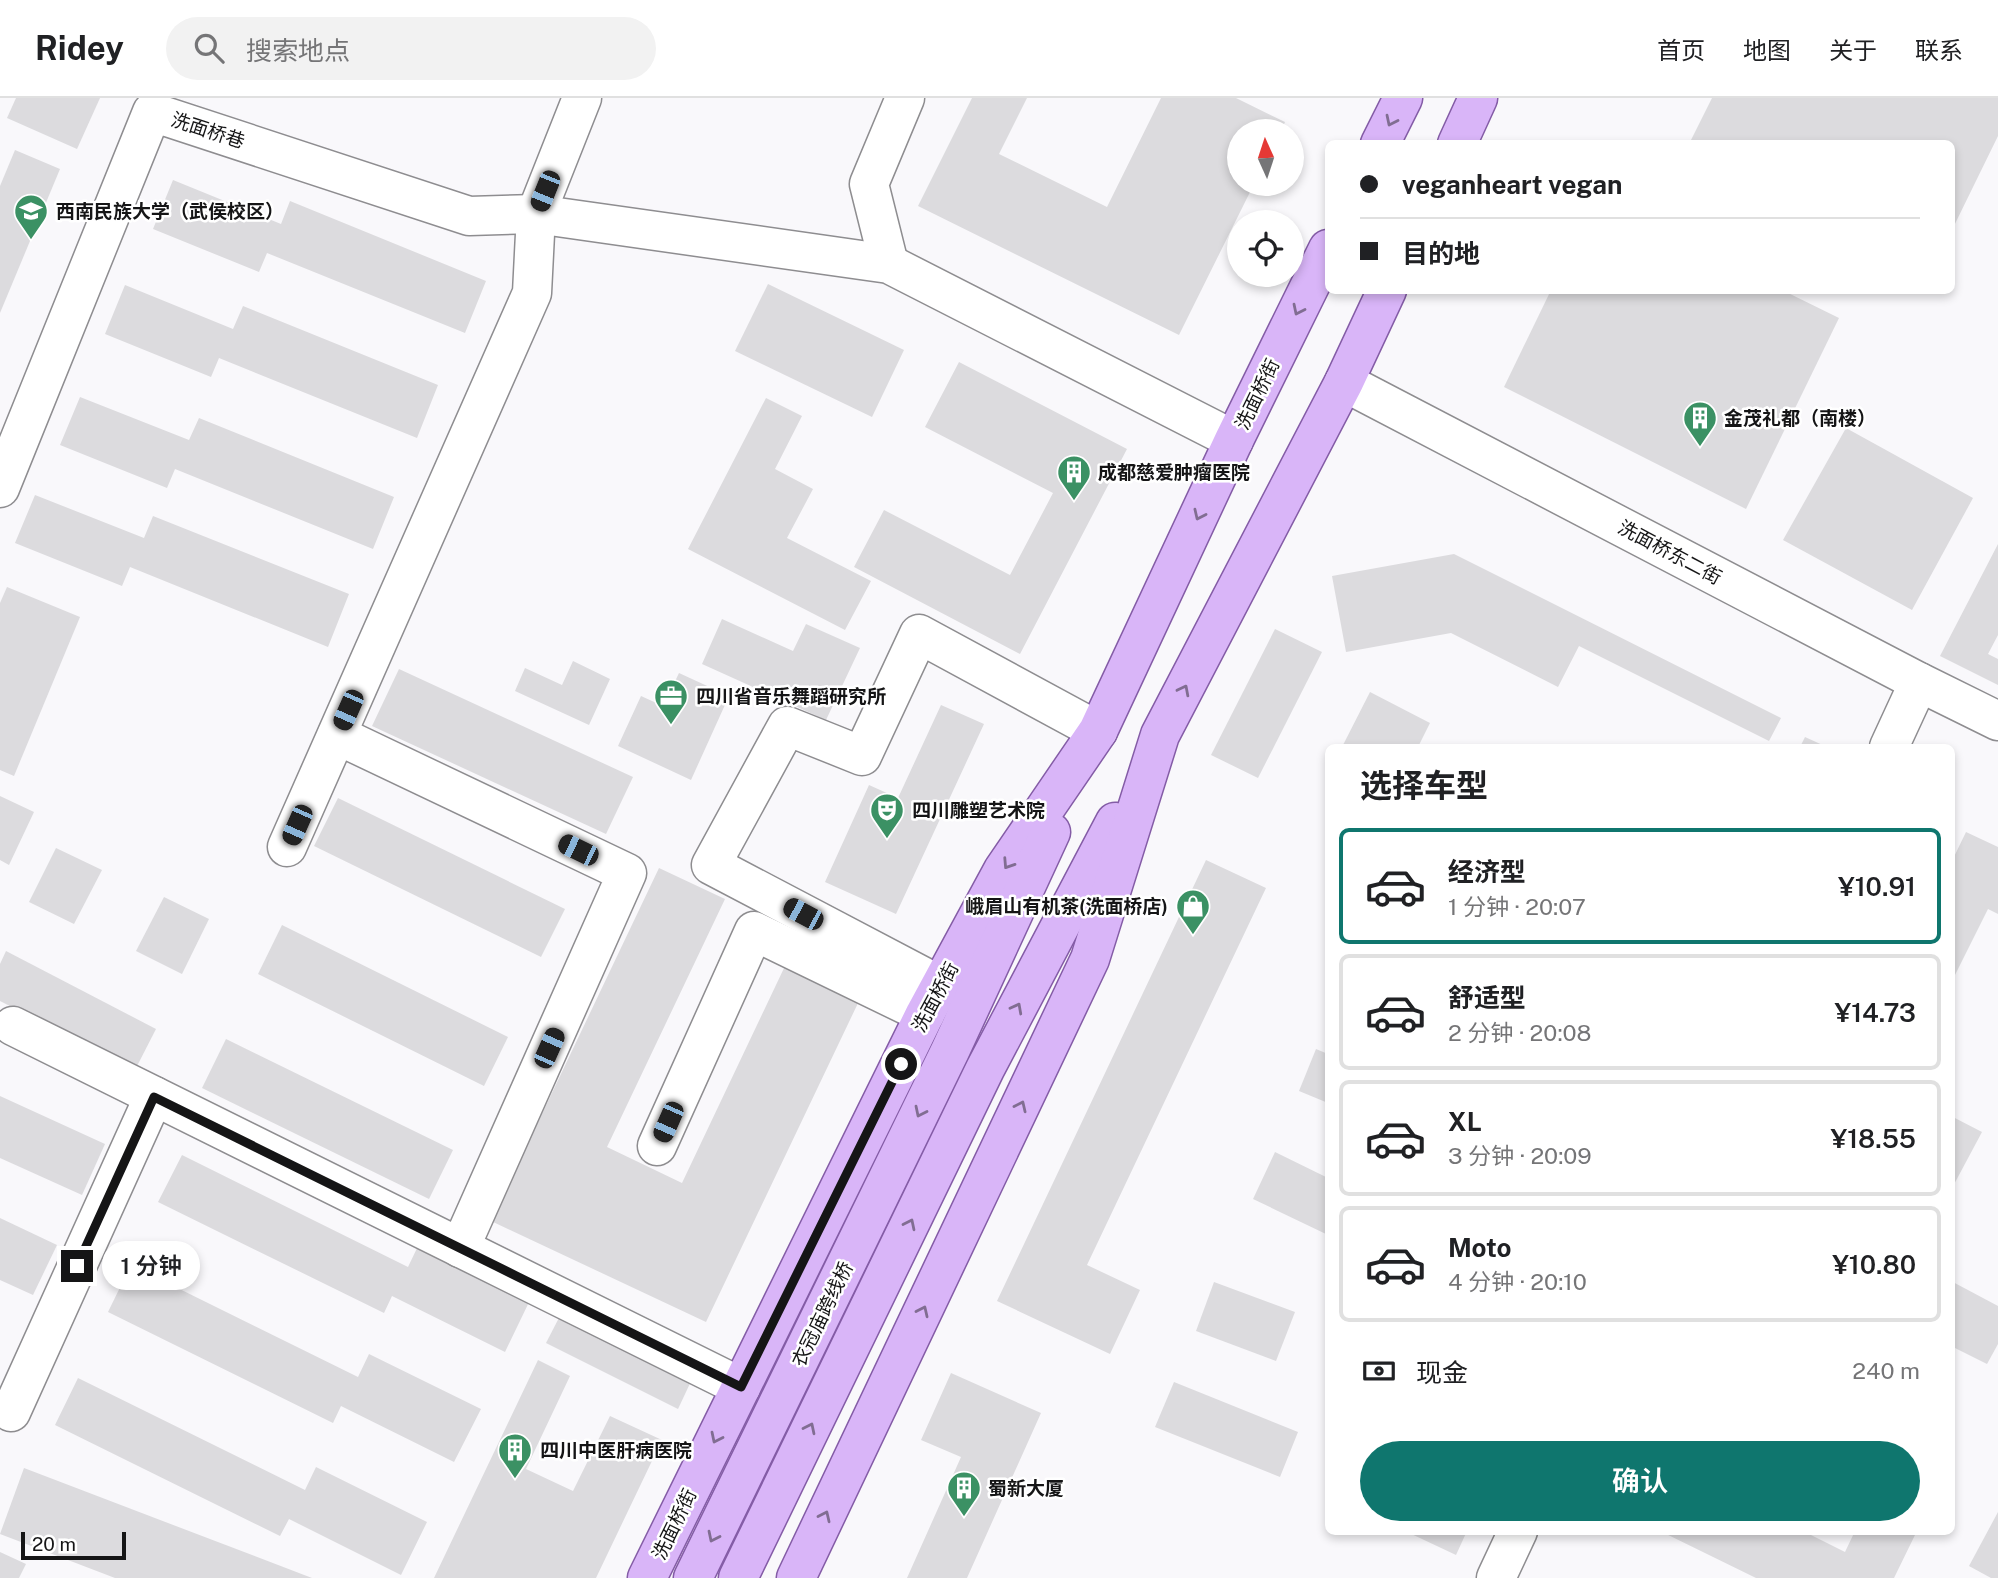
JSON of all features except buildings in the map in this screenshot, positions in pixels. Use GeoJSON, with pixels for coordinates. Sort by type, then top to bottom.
{"type":"FeatureCollection","features":[{"type":"Feature","properties":{"kind":"main road"},"geometry":{"type":"LineString","coordinates":[[1382,140],[1402,98]]}},
{"type":"Feature","properties":{"kind":"main road"},"geometry":{"type":"LineString","coordinates":[[1459,140],[1478,98]]}},
{"type":"Feature","properties":{"kind":"main road","name":"洗面桥街"},"geometry":{"type":"LineString","coordinates":[[950,1051],[1234,440],[1325,255]]}},
{"type":"Feature","properties":{"kind":"main road"},"geometry":{"type":"LineString","coordinates":[[796,1578],[1090,960],[1160,735],[1344,382],[1385,294]]}},
{"type":"Feature","properties":{"kind":"main road","name":"洗面桥街"},"geometry":{"type":"LineString","coordinates":[[647,1578],[933,1000],[1003,870],[1098,731]]}},
{"type":"Feature","properties":{"kind":"main road","name":"衣冠庙跨线桥"},"geometry":{"type":"LineString","coordinates":[[738,1578],[985,1069],[1160,735]]}},
{"type":"Feature","properties":{"kind":"main road","name":"衣冠庙跨线桥"},"geometry":{"type":"LineString","coordinates":[[693,1578],[950,1051]]}},
{"type":"Feature","properties":{"kind":"street"},"geometry":{"type":"LineString","coordinates":[[286,847],[532,293],[536,214],[582,98]]}},
{"type":"Feature","properties":{"kind":"street"},"geometry":{"type":"LineString","coordinates":[[889,264],[869,184],[905,98]]}},
{"type":"Feature","properties":{"kind":"street","name":"洗面桥巷"},"geometry":{"type":"LineString","coordinates":[[0,488],[152,112],[469,216],[536,214]]}},
{"type":"Feature","properties":{"kind":"street"},"geometry":{"type":"LineString","coordinates":[[536,214],[889,264],[1234,440]]}},
{"type":"Feature","properties":{"kind":"street","name":"洗面桥东二街"},"geometry":{"type":"LineString","coordinates":[[1344,382],[1998,720]]}},
{"type":"Feature","properties":{"kind":"street"},"geometry":{"type":"LineString","coordinates":[[933,1000],[711,865],[787,726],[862,756],[919,634],[1098,731]]}},
{"type":"Feature","properties":{"kind":"street"},"geometry":{"type":"LineString","coordinates":[[1890,744],[1920,682]]}},
{"type":"Feature","properties":{"kind":"street"},"geometry":{"type":"LineString","coordinates":[[337,734],[627,873],[460,1248]]}},
{"type":"Feature","properties":{"kind":"street"},"geometry":{"type":"LineString","coordinates":[[657,1146],[754,931],[933,1000]]}},
{"type":"Feature","properties":{"kind":"street"},"geometry":{"type":"LineString","coordinates":[[13,1026],[741,1387]]}},
{"type":"Feature","properties":{"kind":"street"},"geometry":{"type":"LineString","coordinates":[[11,1412],[154,1097]]}},
{"type":"Feature","properties":{"kind":"street"},"geometry":{"type":"LineString","coordinates":[[1496,1578],[1516,1535]]}},
{"type":"Feature","properties":{"kind":"place","name":"西南民族大学（武侯校区）"},"geometry":{"type":"Point","coordinates":[31,241]}},
{"type":"Feature","properties":{"kind":"place","name":"金茂礼都（南楼）"},"geometry":{"type":"Point","coordinates":[1700,448]}},
{"type":"Feature","properties":{"kind":"place","name":"成都慈爱肿瘤医院"},"geometry":{"type":"Point","coordinates":[1074,502]}},
{"type":"Feature","properties":{"kind":"place","name":"四川省音乐舞蹈研究所"},"geometry":{"type":"Point","coordinates":[671,726]}},
{"type":"Feature","properties":{"kind":"place","name":"四川雕塑艺术院"},"geometry":{"type":"Point","coordinates":[887,840]}},
{"type":"Feature","properties":{"kind":"place","name":"峨眉山有机茶(洗面桥店)"},"geometry":{"type":"Point","coordinates":[1193,936]}},
{"type":"Feature","properties":{"kind":"place","name":"四川中医肝病医院"},"geometry":{"type":"Point","coordinates":[515,1480]}},
{"type":"Feature","properties":{"kind":"place","name":"蜀新大厦"},"geometry":{"type":"Point","coordinates":[964,1518]}},
{"type":"Feature","properties":{"kind":"route"},"geometry":{"type":"LineString","coordinates":[[77,1266],[154,1097],[741,1387],[901,1064]]}}]}
